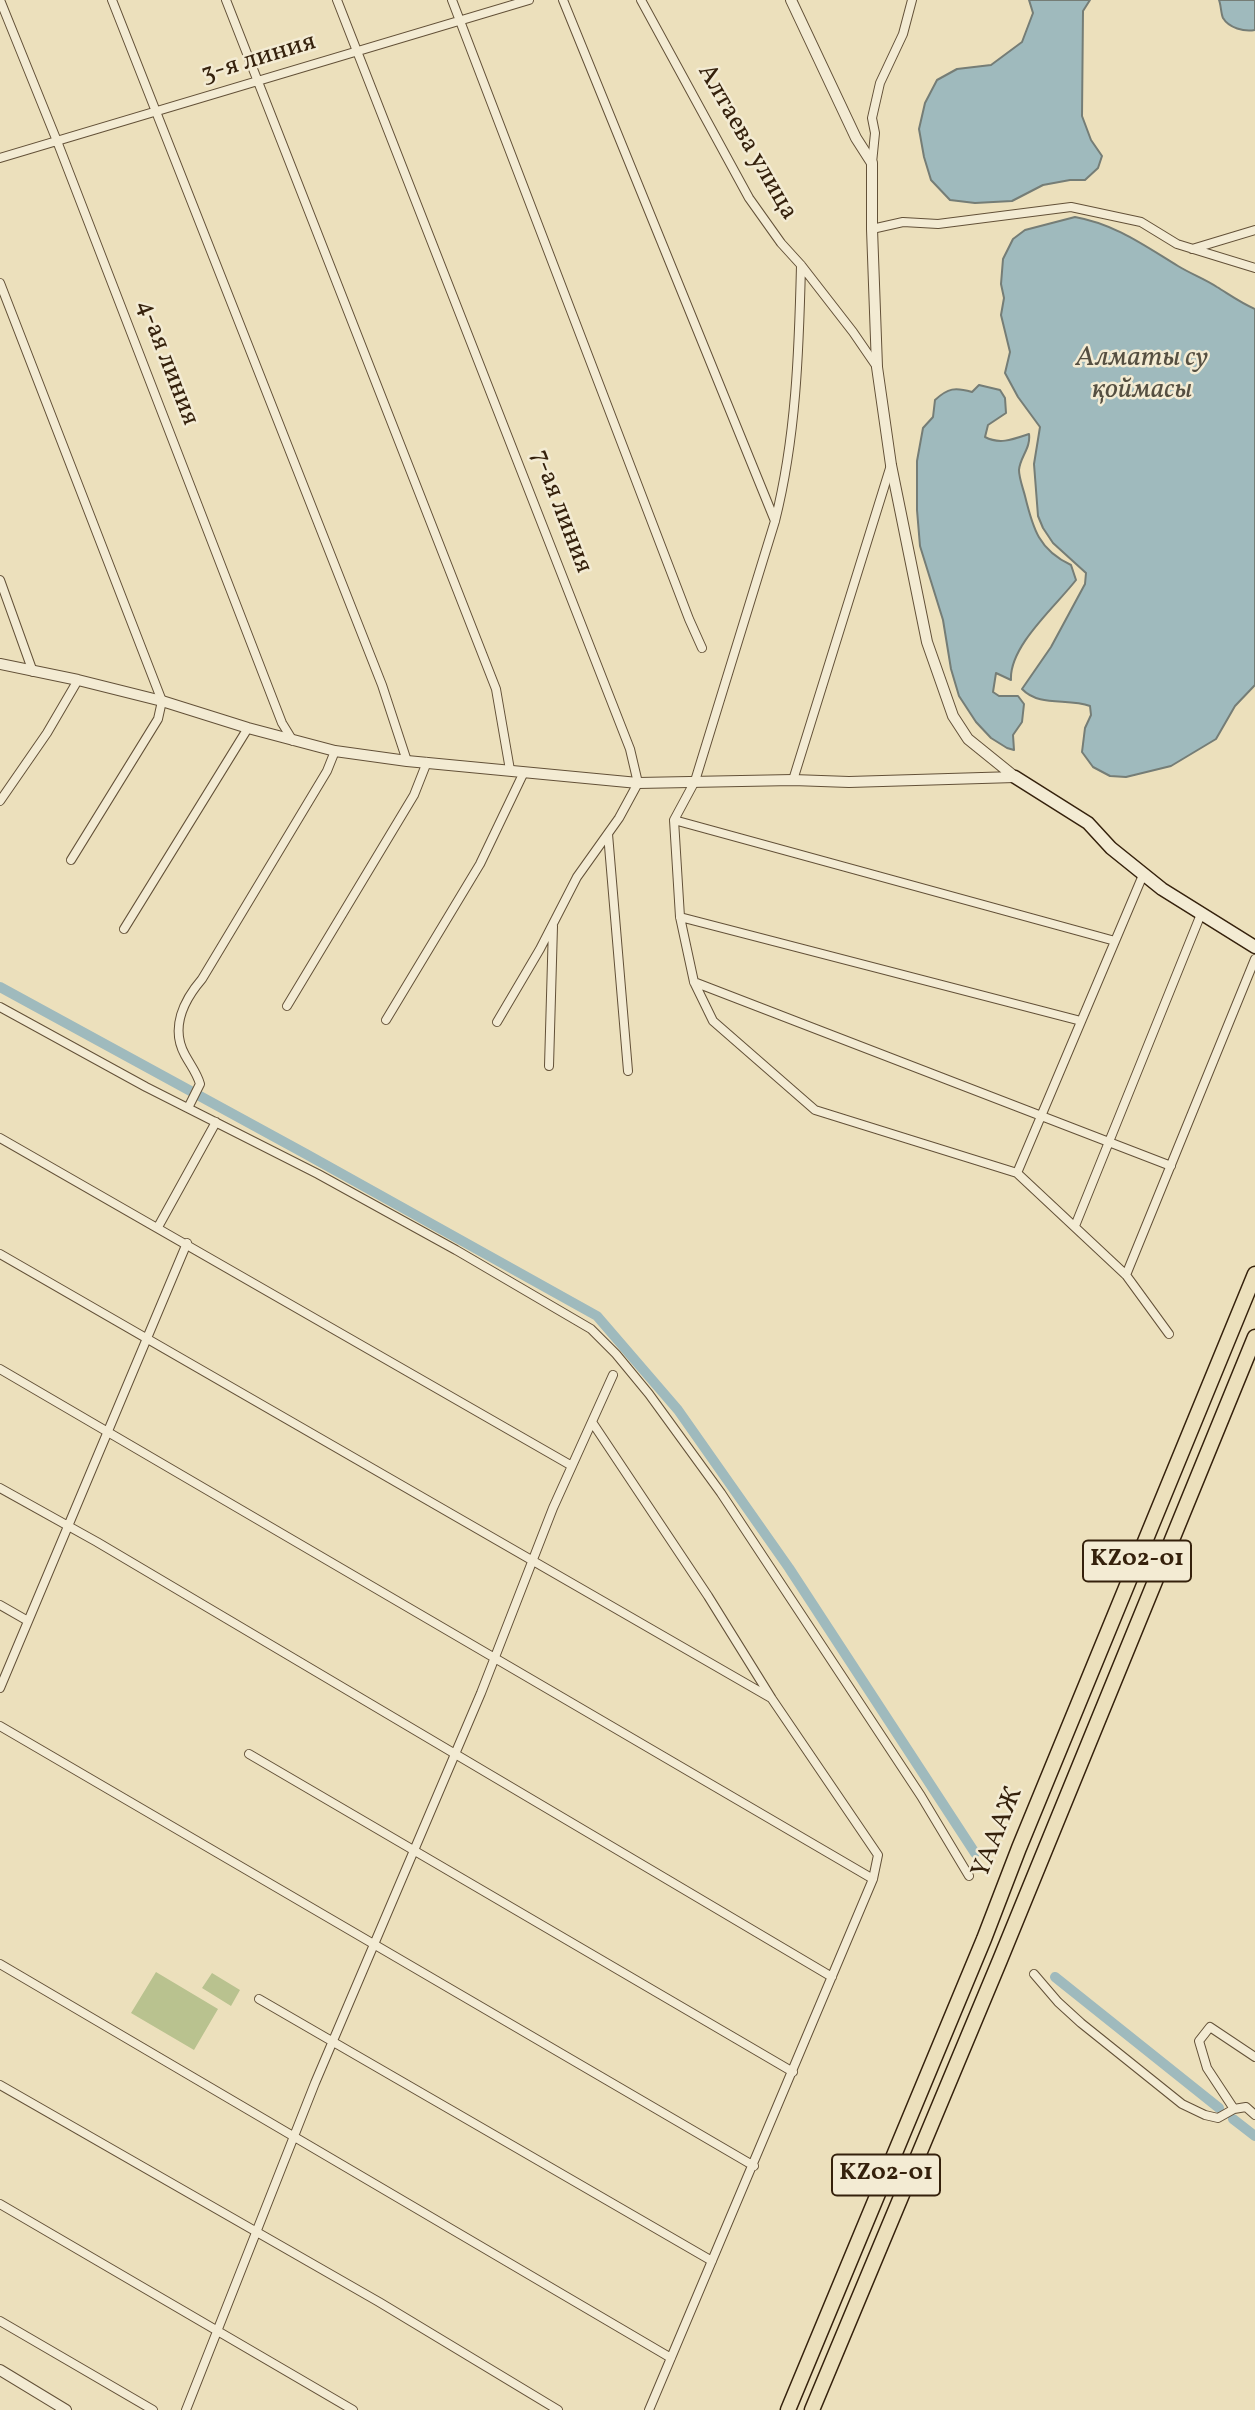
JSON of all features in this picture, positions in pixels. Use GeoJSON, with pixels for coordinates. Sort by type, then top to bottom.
{"type":"FeatureCollection","features":[{"type":"Feature","properties":{"kind":"highway","name":"ҮАААЖ"},"geometry":{"type":"LineString","coordinates":[[788,2410],[984,1939],[1255,1274]]}},
{"type":"Feature","properties":{"kind":"highway","name":"ҮАААЖ"},"geometry":{"type":"LineString","coordinates":[[812,2410],[1037,1871],[1255,1337]]}},
{"type":"Feature","properties":{"kind":"main road"},"geometry":{"type":"LineString","coordinates":[[1015,778],[1088,823],[1111,848],[1143,875],[1255,947]]}},
{"type":"Feature","properties":{"kind":"street","name":"4-ая линия"},"geometry":{"type":"LineString","coordinates":[[0,0],[282,723],[293,741]]}},
{"type":"Feature","properties":{"kind":"street"},"geometry":{"type":"LineString","coordinates":[[112,0],[382,685],[407,761]]}},
{"type":"Feature","properties":{"kind":"street"},"geometry":{"type":"LineString","coordinates":[[226,0],[496,689],[510,770]]}},
{"type":"Feature","properties":{"kind":"street","name":"7-ая линия"},"geometry":{"type":"LineString","coordinates":[[337,0],[630,749],[638,783]]}},
{"type":"Feature","properties":{"kind":"street"},"geometry":{"type":"LineString","coordinates":[[452,0],[702,648]]}},
{"type":"Feature","properties":{"kind":"street","name":"3-я линия"},"geometry":{"type":"LineString","coordinates":[[0,158],[529,0]]}},
{"type":"Feature","properties":{"kind":"street"},"geometry":{"type":"LineString","coordinates":[[563,0],[775,521]]}},
{"type":"Feature","properties":{"kind":"street","name":"Алтаева улица"},"geometry":{"type":"LineString","coordinates":[[641,0],[748,198],[853,332],[877,367]]}},
{"type":"Feature","properties":{"kind":"street"},"geometry":{"type":"LineString","coordinates":[[791,0],[856,138],[873,163]]}},
{"type":"Feature","properties":{"kind":"street"},"geometry":{"type":"LineString","coordinates":[[912,0],[903,34],[880,83],[872,118],[875,133],[872,229],[877,367],[891,465],[927,642],[953,716],[968,739],[1015,778]]}},
{"type":"Feature","properties":{"kind":"street"},"geometry":{"type":"LineString","coordinates":[[872,229],[903,222],[938,224],[1071,207],[1141,222],[1177,244],[1255,268]]}},
{"type":"Feature","properties":{"kind":"street"},"geometry":{"type":"LineString","coordinates":[[1192,249],[1255,230]]}},
{"type":"Feature","properties":{"kind":"street"},"geometry":{"type":"LineString","coordinates":[[801,265],[799,340],[786,479],[695,781],[674,820],[680,917],[694,982],[713,1021],[815,1110],[1017,1173],[1126,1275],[1168,1334]]}},
{"type":"Feature","properties":{"kind":"street"},"geometry":{"type":"LineString","coordinates":[[0,283],[162,701],[158,719],[71,860]]}},
{"type":"Feature","properties":{"kind":"street"},"geometry":{"type":"LineString","coordinates":[[793,780],[891,465]]}},
{"type":"Feature","properties":{"kind":"street"},"geometry":{"type":"LineString","coordinates":[[0,580],[33,671]]}},
{"type":"Feature","properties":{"kind":"street"},"geometry":{"type":"LineString","coordinates":[[0,664],[162,701],[293,741],[335,751],[407,761],[638,783],[1015,778]]}},
{"type":"Feature","properties":{"kind":"street"},"geometry":{"type":"LineString","coordinates":[[0,800],[47,733],[78,680]]}},
{"type":"Feature","properties":{"kind":"street"},"geometry":{"type":"LineString","coordinates":[[124,929],[248,728]]}},
{"type":"Feature","properties":{"kind":"street"},"geometry":{"type":"LineString","coordinates":[[190,1104],[200,1084],[178,1035],[187,998],[202,979],[327,771],[335,751]]}},
{"type":"Feature","properties":{"kind":"street"},"geometry":{"type":"LineString","coordinates":[[287,1006],[414,795],[427,762]]}},
{"type":"Feature","properties":{"kind":"street"},"geometry":{"type":"LineString","coordinates":[[386,1020],[480,864],[524,772]]}},
{"type":"Feature","properties":{"kind":"street"},"geometry":{"type":"LineString","coordinates":[[497,1022],[577,877],[608,834],[638,783]]}},
{"type":"Feature","properties":{"kind":"street"},"geometry":{"type":"LineString","coordinates":[[674,820],[1115,941]]}},
{"type":"Feature","properties":{"kind":"street"},"geometry":{"type":"LineString","coordinates":[[608,834],[628,1071]]}},
{"type":"Feature","properties":{"kind":"street"},"geometry":{"type":"LineString","coordinates":[[1017,1173],[1143,875]]}},
{"type":"Feature","properties":{"kind":"street"},"geometry":{"type":"LineString","coordinates":[[1075,1226],[1201,914]]}},
{"type":"Feature","properties":{"kind":"street"},"geometry":{"type":"LineString","coordinates":[[680,917],[1081,1021]]}},
{"type":"Feature","properties":{"kind":"street"},"geometry":{"type":"LineString","coordinates":[[549,1066],[553,923]]}},
{"type":"Feature","properties":{"kind":"street"},"geometry":{"type":"LineString","coordinates":[[1126,1275],[1255,959]]}},
{"type":"Feature","properties":{"kind":"street"},"geometry":{"type":"LineString","coordinates":[[694,982],[1171,1167]]}},
{"type":"Feature","properties":{"kind":"street"},"geometry":{"type":"LineString","coordinates":[[0,1007],[190,1104],[216,1122],[456,1250],[592,1329],[649,1394],[721,1493],[921,1796],[969,1876]]}},
{"type":"Feature","properties":{"kind":"street"},"geometry":{"type":"LineString","coordinates":[[158,1227],[216,1122]]}},
{"type":"Feature","properties":{"kind":"street"},"geometry":{"type":"LineString","coordinates":[[0,1138],[572,1466]]}},
{"type":"Feature","properties":{"kind":"street"},"geometry":{"type":"LineString","coordinates":[[0,1688],[187,1243]]}},
{"type":"Feature","properties":{"kind":"street"},"geometry":{"type":"LineString","coordinates":[[0,1254],[772,1699]]}},
{"type":"Feature","properties":{"kind":"street"},"geometry":{"type":"LineString","coordinates":[[0,1369],[873,1879]]}},
{"type":"Feature","properties":{"kind":"street"},"geometry":{"type":"LineString","coordinates":[[186,2410],[294,2135],[456,1753],[572,1466],[613,1375]]}},
{"type":"Feature","properties":{"kind":"street"},"geometry":{"type":"LineString","coordinates":[[592,1422],[708,1596],[772,1699],[878,1855],[873,1879],[649,2410]]}},
{"type":"Feature","properties":{"kind":"street"},"geometry":{"type":"LineString","coordinates":[[0,1488],[68,1525],[456,1753],[832,1977]]}},
{"type":"Feature","properties":{"kind":"street"},"geometry":{"type":"LineString","coordinates":[[0,1605],[28,1621]]}},
{"type":"Feature","properties":{"kind":"street"},"geometry":{"type":"LineString","coordinates":[[0,1726],[754,2166]]}},
{"type":"Feature","properties":{"kind":"street"},"geometry":{"type":"LineString","coordinates":[[249,1754],[793,2072]]}},
{"type":"Feature","properties":{"kind":"street"},"geometry":{"type":"LineString","coordinates":[[0,1965],[671,2358]]}},
{"type":"Feature","properties":{"kind":"street"},"geometry":{"type":"LineString","coordinates":[[1034,1974],[1081,2023],[1182,2104],[1218,2118],[1234,2109],[1246,2107],[1255,2115]]}},
{"type":"Feature","properties":{"kind":"street"},"geometry":{"type":"LineString","coordinates":[[260,1999],[712,2261]]}},
{"type":"Feature","properties":{"kind":"street"},"geometry":{"type":"LineString","coordinates":[[1234,2109],[1207,2068],[1199,2041],[1210,2027],[1255,2057]]}},
{"type":"Feature","properties":{"kind":"street"},"geometry":{"type":"LineString","coordinates":[[0,2085],[379,2302],[558,2410]]}},
{"type":"Feature","properties":{"kind":"street"},"geometry":{"type":"LineString","coordinates":[[0,2204],[353,2410]]}},
{"type":"Feature","properties":{"kind":"street"},"geometry":{"type":"LineString","coordinates":[[0,2321],[153,2410]]}},
{"type":"Feature","properties":{"kind":"street"},"geometry":{"type":"LineString","coordinates":[[0,2370],[66,2410]]}},
{"type":"Feature","properties":{"kind":"green space"},"geometry":{"type":"Polygon","coordinates":[[[156,1972],[218,2009],[194,2050],[131,2013],[156,1972]]]}},
{"type":"Feature","properties":{"kind":"green space"},"geometry":{"type":"Polygon","coordinates":[[[212,1973],[240,1990],[231,2006],[202,1988],[212,1973]]]}},
{"type":"Feature","properties":{"kind":"water"},"geometry":{"type":"Polygon","coordinates":[[[1029,0],[1090,0],[1083,11],[1082,116],[1091,140],[1102,156],[1098,168],[1085,180],[1043,185],[1012,201],[975,203],[950,200],[931,180],[924,157],[919,129],[925,103],[937,80],[957,69],[991,65],[1022,42],[1033,13],[1029,0]]]}},
{"type":"Feature","properties":{"kind":"water"},"geometry":{"type":"Polygon","coordinates":[[[1219,0],[1255,0],[1255,30],[1242,30],[1229,24],[1223,18],[1219,0]]]}},
{"type":"Feature","properties":{"kind":"water","name":"Алматы су қоймасы"},"geometry":{"type":"Polygon","coordinates":[[[1075,217],[1090,220],[1129,237],[1255,309],[1255,685],[1235,706],[1216,739],[1171,766],[1126,777],[1110,776],[1093,767],[1082,752],[1085,728],[1091,715],[1090,706],[1037,698],[1022,689],[1051,647],[1085,584],[1086,573],[1053,543],[1038,516],[1034,464],[1040,427],[1018,397],[1005,373],[1010,352],[1001,315],[1004,298],[1001,284],[1003,259],[1013,239],[1025,230],[1075,217]]]}},
{"type":"Feature","properties":{"kind":"water"},"geometry":{"type":"Polygon","coordinates":[[[979,385],[1000,390],[1005,398],[1006,413],[988,425],[985,437],[1002,441],[1029,434],[1019,470],[1031,519],[1044,545],[1051,553],[1071,565],[1076,580],[1025,640],[1012,667],[1011,680],[996,673],[993,692],[999,696],[1018,696],[1024,704],[1022,722],[1013,735],[1014,750],[991,738],[976,722],[959,696],[951,669],[943,620],[920,546],[917,461],[923,428],[933,417],[935,400],[940,396],[952,390],[972,392],[979,385]]]}},
{"type":"Feature","properties":{"kind":"waterway"},"geometry":{"type":"LineString","coordinates":[[0,987],[597,1316],[678,1410],[789,1568],[975,1853]]}},
{"type":"Feature","properties":{"kind":"waterway"},"geometry":{"type":"LineString","coordinates":[[1055,1977],[1219,2108]]}},
{"type":"Feature","properties":{"kind":"waterway"},"geometry":{"type":"LineString","coordinates":[[1233,2119],[1255,2136]]}}]}
